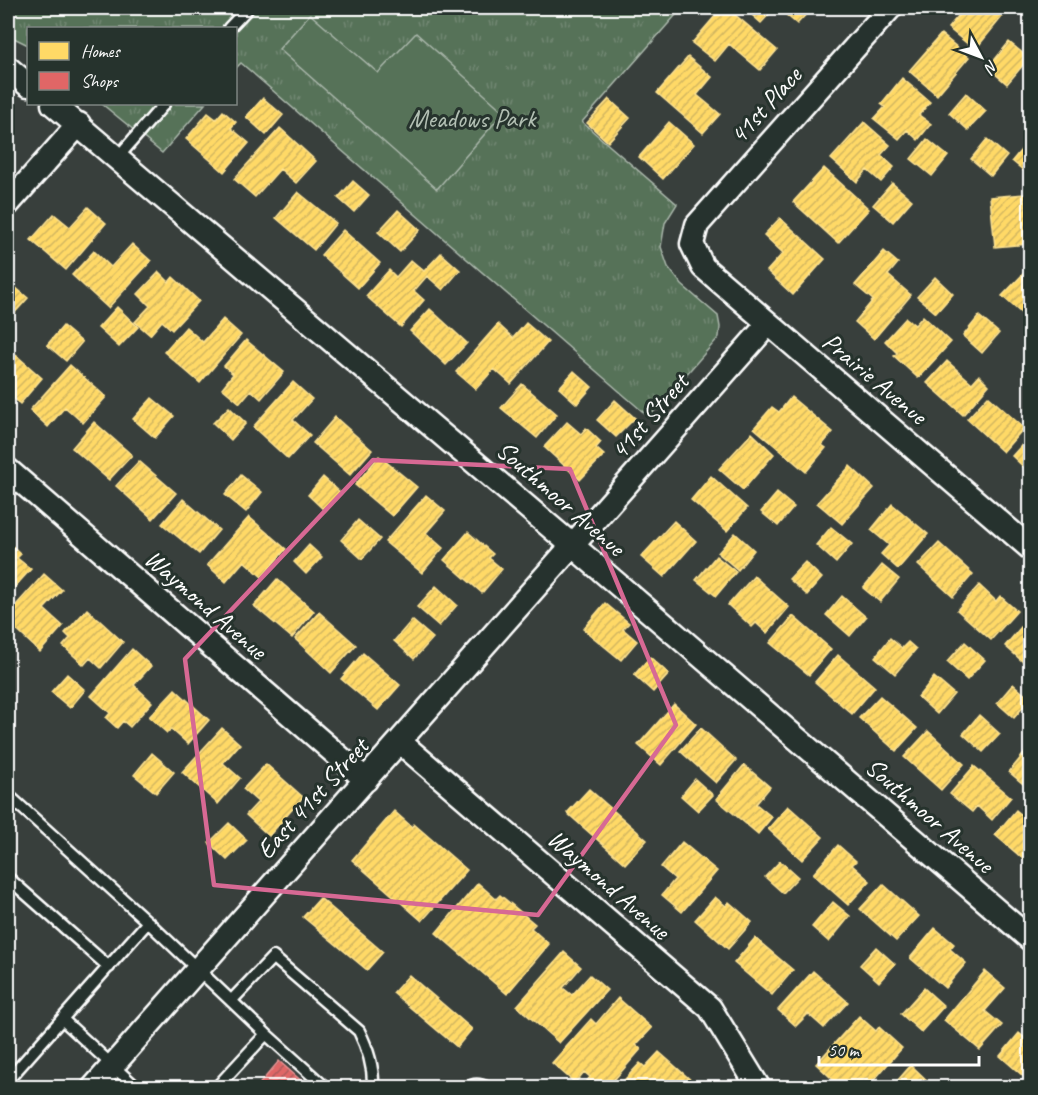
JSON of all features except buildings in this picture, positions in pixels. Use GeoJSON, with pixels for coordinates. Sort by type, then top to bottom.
{"type":"FeatureCollection","features":[{"type":"Feature","properties":{"kind":"street","name":"41st Place"},"geometry":{"type":"LineString","coordinates":[[692,244],[697,225],[890,8]]}},
{"type":"Feature","properties":{"kind":"street"},"geometry":{"type":"LineString","coordinates":[[8,68],[27,83]]}},
{"type":"Feature","properties":{"kind":"street","name":"Southmoor Avenue"},"geometry":{"type":"LineString","coordinates":[[54,105],[118,157],[1030,939]]}},
{"type":"Feature","properties":{"kind":"street"},"geometry":{"type":"LineString","coordinates":[[8,204],[79,124]]}},
{"type":"Feature","properties":{"kind":"street","name":"Prairie Avenue"},"geometry":{"type":"LineString","coordinates":[[692,244],[703,267],[1030,548]]}},
{"type":"Feature","properties":{"kind":"street","name":"41st Street"},"geometry":{"type":"LineString","coordinates":[[573,546],[768,324]]}},
{"type":"Feature","properties":{"kind":"street","name":"Waymond Avenue"},"geometry":{"type":"LineString","coordinates":[[8,470],[366,780]]}},
{"type":"Feature","properties":{"kind":"street","name":"East 41st Street"},"geometry":{"type":"LineString","coordinates":[[93,1088],[573,546]]}},
{"type":"Feature","properties":{"kind":"street","name":"Waymond Avenue"},"geometry":{"type":"LineString","coordinates":[[400,742],[710,1008],[759,1088]]}},
{"type":"Feature","properties":{"kind":"lane"},"geometry":{"type":"LineString","coordinates":[[231,27],[248,8]]}},
{"type":"Feature","properties":{"kind":"lane"},"geometry":{"type":"LineString","coordinates":[[118,157],[163,105]]}},
{"type":"Feature","properties":{"kind":"lane"},"geometry":{"type":"LineString","coordinates":[[8,795],[326,1088]]}},
{"type":"Feature","properties":{"kind":"lane"},"geometry":{"type":"LineString","coordinates":[[8,878],[109,967]]}},
{"type":"Feature","properties":{"kind":"lane"},"geometry":{"type":"LineString","coordinates":[[8,1080],[148,922]]}},
{"type":"Feature","properties":{"kind":"lane"},"geometry":{"type":"LineString","coordinates":[[231,1001],[273,957],[359,1032],[374,1075],[373,1088]]}},
{"type":"Feature","properties":{"kind":"lane"},"geometry":{"type":"LineString","coordinates":[[62,1019],[137,1088]]}},
{"type":"Feature","properties":{"kind":"lane"},"geometry":{"type":"LineString","coordinates":[[216,1088],[266,1034]]}},
{"type":"Feature","properties":{"kind":"lane"},"geometry":{"type":"LineString","coordinates":[[469,1088],[471,1085],[488,1088]]}},
{"type":"Feature","properties":{"kind":"highlighted area"},"geometry":{"type":"Polygon","coordinates":[[[373,460],[570,469],[676,725],[538,915],[214,885],[185,659],[373,460]]]}},
{"type":"Feature","properties":{"kind":"green space","name":"Meadows Park"},"geometry":{"type":"Polygon","coordinates":[[[8,8],[682,8],[582,122],[677,204],[665,223],[661,247],[668,267],[682,285],[718,316],[719,337],[649,417],[241,63],[237,67],[237,27],[27,27],[27,44],[8,35],[8,8]]]}},
{"type":"Feature","properties":{"kind":"green space"},"geometry":{"type":"Polygon","coordinates":[[[310,14],[378,73],[416,33],[504,112],[437,189],[279,49],[310,14]]]}},
{"type":"Feature","properties":{"kind":"green space"},"geometry":{"type":"Polygon","coordinates":[[[103,105],[204,105],[162,153],[103,105]]]}}]}
